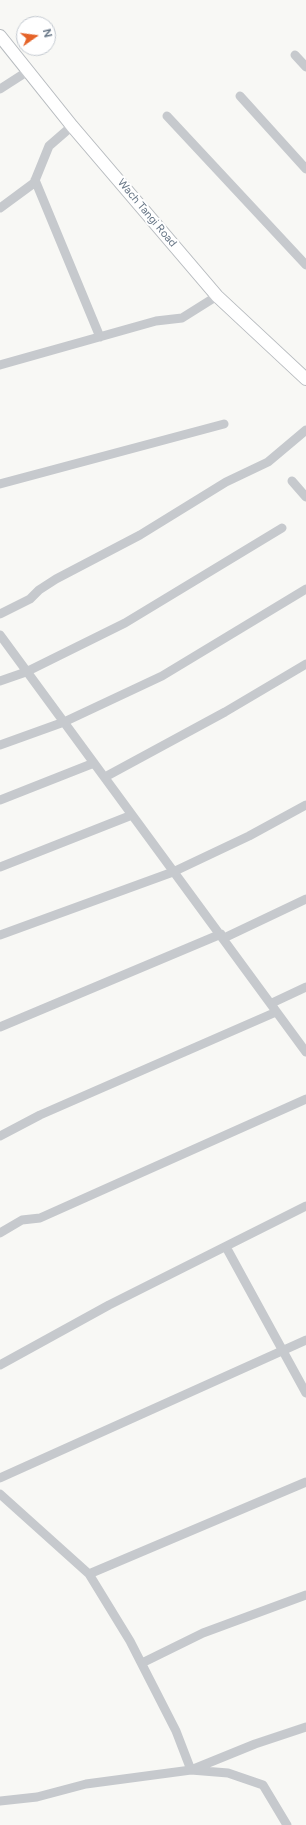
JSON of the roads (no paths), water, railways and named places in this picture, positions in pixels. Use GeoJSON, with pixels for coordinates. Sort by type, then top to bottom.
{"type":"FeatureCollection","features":[{"type":"Feature","properties":{"kind":"main road","name":"Wach Tangi Road"},"geometry":{"type":"LineString","coordinates":[[0,36],[72,126],[217,296],[306,379]]}},
{"type":"Feature","properties":{"kind":"street"},"geometry":{"type":"LineString","coordinates":[[295,54],[306,67]]}},
{"type":"Feature","properties":{"kind":"street"},"geometry":{"type":"LineString","coordinates":[[0,89],[28,71]]}},
{"type":"Feature","properties":{"kind":"street"},"geometry":{"type":"LineString","coordinates":[[240,96],[306,169]]}},
{"type":"Feature","properties":{"kind":"street"},"geometry":{"type":"LineString","coordinates":[[167,116],[306,265]]}},
{"type":"Feature","properties":{"kind":"street"},"geometry":{"type":"LineString","coordinates":[[0,208],[35,180],[49,146],[72,126]]}},
{"type":"Feature","properties":{"kind":"street"},"geometry":{"type":"LineString","coordinates":[[35,180],[100,337]]}},
{"type":"Feature","properties":{"kind":"street"},"geometry":{"type":"LineString","coordinates":[[1,362],[156,321],[182,318],[217,296]]}},
{"type":"Feature","properties":{"kind":"street"},"geometry":{"type":"LineString","coordinates":[[0,484],[224,424]]}},
{"type":"Feature","properties":{"kind":"street"},"geometry":{"type":"LineString","coordinates":[[0,614],[30,598],[56,579],[140,535],[226,482],[268,462],[306,430]]}},
{"type":"Feature","properties":{"kind":"street"},"geometry":{"type":"LineString","coordinates":[[292,481],[306,497]]}},
{"type":"Feature","properties":{"kind":"street"},"geometry":{"type":"LineString","coordinates":[[0,680],[26,672],[125,623],[282,528]]}},
{"type":"Feature","properties":{"kind":"street"},"geometry":{"type":"LineString","coordinates":[[0,744],[64,722],[162,676],[306,589]]}},
{"type":"Feature","properties":{"kind":"street"},"geometry":{"type":"LineString","coordinates":[[0,635],[173,872],[272,1003],[276,1012],[306,1052]]}},
{"type":"Feature","properties":{"kind":"street"},"geometry":{"type":"LineString","coordinates":[[105,777],[225,712],[306,664]]}},
{"type":"Feature","properties":{"kind":"street"},"geometry":{"type":"LineString","coordinates":[[0,800],[94,763]]}},
{"type":"Feature","properties":{"kind":"street"},"geometry":{"type":"LineString","coordinates":[[0,935],[173,872],[249,836],[306,805]]}},
{"type":"Feature","properties":{"kind":"street"},"geometry":{"type":"LineString","coordinates":[[0,867],[132,815]]}},
{"type":"Feature","properties":{"kind":"street"},"geometry":{"type":"LineString","coordinates":[[0,1027],[222,936],[306,899]]}},
{"type":"Feature","properties":{"kind":"street"},"geometry":{"type":"LineString","coordinates":[[272,1003],[306,987]]}},
{"type":"Feature","properties":{"kind":"street"},"geometry":{"type":"LineString","coordinates":[[0,1136],[40,1114],[276,1012]]}},
{"type":"Feature","properties":{"kind":"street"},"geometry":{"type":"LineString","coordinates":[[0,1233],[22,1220],[40,1218],[306,1099]]}},
{"type":"Feature","properties":{"kind":"street"},"geometry":{"type":"LineString","coordinates":[[0,1365],[109,1305],[306,1206]]}},
{"type":"Feature","properties":{"kind":"street"},"geometry":{"type":"LineString","coordinates":[[226,1247],[306,1393]]}},
{"type":"Feature","properties":{"kind":"street"},"geometry":{"type":"LineString","coordinates":[[0,1478],[306,1340]]}},
{"type":"Feature","properties":{"kind":"street"},"geometry":{"type":"LineString","coordinates":[[89,1574],[306,1482]]}},
{"type":"Feature","properties":{"kind":"street"},"geometry":{"type":"LineString","coordinates":[[0,1494],[89,1574],[130,1641],[142,1664],[176,1731],[191,1770]]}},
{"type":"Feature","properties":{"kind":"street"},"geometry":{"type":"LineString","coordinates":[[142,1664],[203,1633],[306,1595]]}},
{"type":"Feature","properties":{"kind":"street"},"geometry":{"type":"LineString","coordinates":[[191,1770],[255,1744],[306,1728]]}},
{"type":"Feature","properties":{"kind":"street"},"geometry":{"type":"LineString","coordinates":[[0,1801],[37,1797],[86,1784],[191,1770],[228,1773],[263,1785],[287,1825]]}}]}
